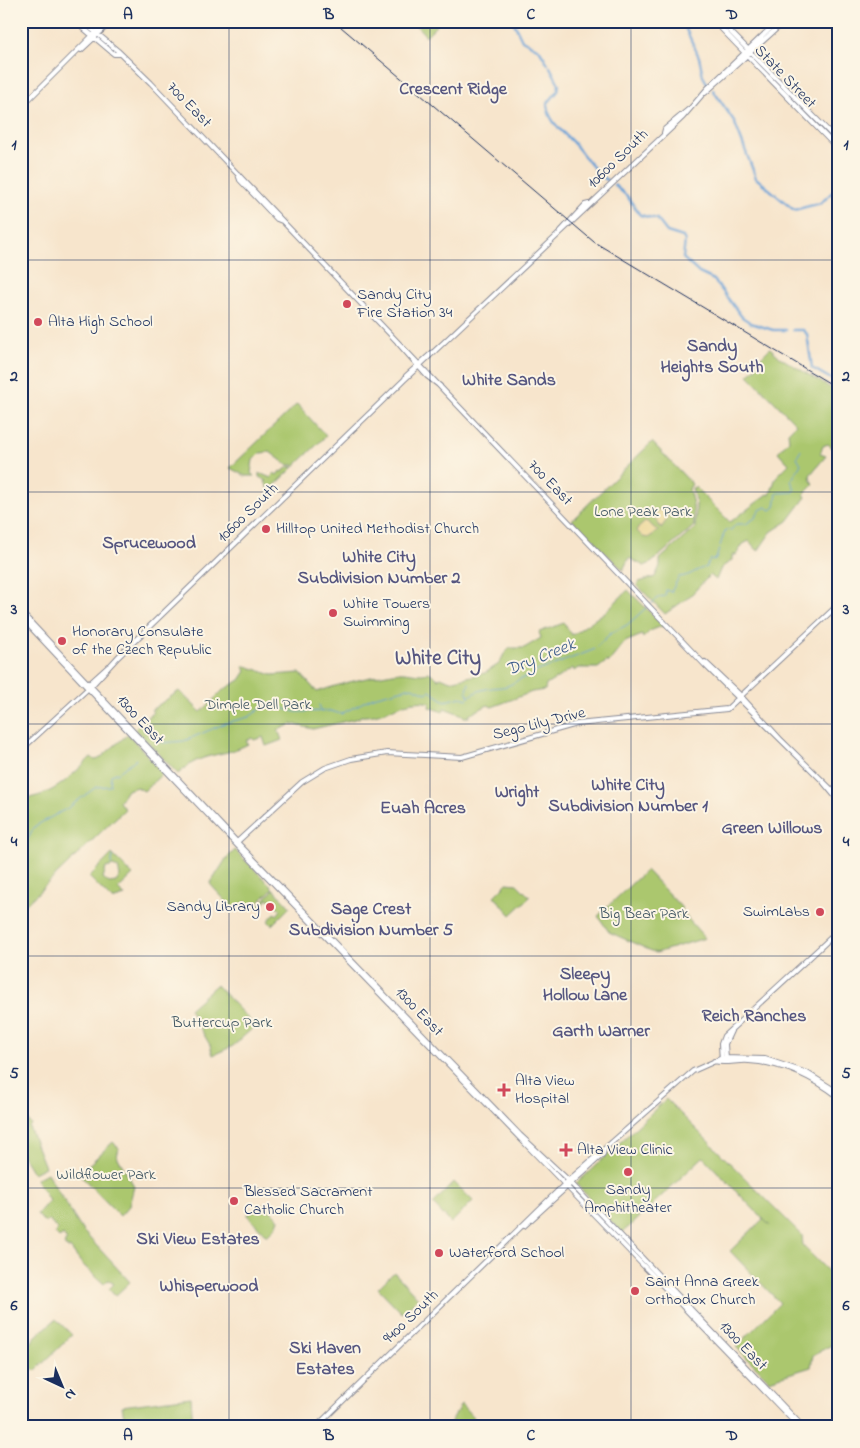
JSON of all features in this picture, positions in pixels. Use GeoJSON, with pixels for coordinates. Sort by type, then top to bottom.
{"type":"FeatureCollection","features":[{"type":"Feature","properties":{"kind":"main road","name":"700 East"},"geometry":{"type":"LineString","coordinates":[[75,21],[95,35]]}},
{"type":"Feature","properties":{"kind":"main road","name":"700 East"},"geometry":{"type":"LineString","coordinates":[[82,21],[114,54],[120,54],[238,174],[643,599],[839,797]]}},
{"type":"Feature","properties":{"kind":"main road"},"geometry":{"type":"LineString","coordinates":[[21,107],[107,21]]}},
{"type":"Feature","properties":{"kind":"main road"},"geometry":{"type":"LineString","coordinates":[[95,35],[112,21]]}},
{"type":"Feature","properties":{"kind":"main road","name":"State Street"},"geometry":{"type":"LineString","coordinates":[[714,21],[839,142]]}},
{"type":"Feature","properties":{"kind":"main road","name":"State Street"},"geometry":{"type":"LineString","coordinates":[[720,21],[747,53],[839,150]]}},
{"type":"Feature","properties":{"kind":"main road","name":"10600 South"},"geometry":{"type":"LineString","coordinates":[[704,94],[713,88],[778,21]]}},
{"type":"Feature","properties":{"kind":"main road","name":"10600 South"},"geometry":{"type":"LineString","coordinates":[[21,750],[405,379],[690,108],[720,76],[785,21]]}},
{"type":"Feature","properties":{"kind":"main road"},"geometry":{"type":"LineString","coordinates":[[713,88],[720,76]]}},
{"type":"Feature","properties":{"kind":"main road","name":"Sego Lily Drive"},"geometry":{"type":"LineString","coordinates":[[235,843],[302,782],[325,768],[351,759],[387,753],[466,756],[577,724],[720,711],[730,707],[741,698],[839,604]]}},
{"type":"Feature","properties":{"kind":"main road","name":"1300 East"},"geometry":{"type":"LineString","coordinates":[[21,612],[211,819],[569,1183],[803,1427]]}},
{"type":"Feature","properties":{"kind":"main road","name":"1300 East"},"geometry":{"type":"LineString","coordinates":[[21,617],[222,825],[235,843]]}},
{"type":"Feature","properties":{"kind":"main road","name":"700 East"},"geometry":{"type":"LineString","coordinates":[[824,783],[839,802]]}},
{"type":"Feature","properties":{"kind":"main road"},"geometry":{"type":"LineString","coordinates":[[211,819],[222,825]]}},
{"type":"Feature","properties":{"kind":"main road"},"geometry":{"type":"LineString","coordinates":[[724,1060],[725,1042],[731,1031],[839,930]]}},
{"type":"Feature","properties":{"kind":"main road"},"geometry":{"type":"LineString","coordinates":[[724,1060],[756,1058],[785,1064],[812,1075],[839,1093]]}},
{"type":"Feature","properties":{"kind":"main road"},"geometry":{"type":"LineString","coordinates":[[724,1060],[757,1062],[788,1069],[818,1082],[839,1098]]}},
{"type":"Feature","properties":{"kind":"main road","name":"9400 South"},"geometry":{"type":"LineString","coordinates":[[316,1427],[569,1183],[603,1154],[604,1150],[691,1072],[714,1061],[724,1060]]}},
{"type":"Feature","properties":{"kind":"main road","name":"1300 East"},"geometry":{"type":"LineString","coordinates":[[569,1183],[799,1427]]}},
{"type":"Feature","properties":{"kind":"green space"},"geometry":{"type":"Polygon","coordinates":[[[412,21],[441,21],[426,36],[412,21]]]}},
{"type":"Feature","properties":{"kind":"green space"},"geometry":{"type":"Polygon","coordinates":[[[770,348],[781,358],[839,393],[839,454],[828,444],[823,446],[820,454],[826,456],[810,475],[811,481],[814,484],[804,494],[806,497],[788,521],[771,532],[758,551],[749,541],[743,544],[736,555],[732,555],[732,560],[721,568],[716,580],[710,575],[689,597],[665,614],[637,585],[639,582],[655,577],[660,566],[660,559],[695,528],[696,504],[692,488],[695,487],[730,522],[768,494],[770,495],[776,477],[789,464],[778,452],[789,440],[788,432],[796,424],[748,375],[757,367],[754,364],[770,348]]]}},
{"type":"Feature","properties":{"kind":"green space"},"geometry":{"type":"Polygon","coordinates":[[[297,404],[326,436],[296,465],[287,465],[270,452],[260,453],[253,460],[251,473],[254,476],[245,476],[230,468],[297,404]]]}},
{"type":"Feature","properties":{"kind":"green space","name":"Lone Peak Park"},"geometry":{"type":"Polygon","coordinates":[[[652,442],[692,484],[689,489],[693,504],[694,526],[651,563],[644,566],[629,558],[623,570],[572,520],[652,442]]]}},
{"type":"Feature","properties":{"kind":"green space"},"geometry":{"type":"Polygon","coordinates":[[[288,467],[294,467],[271,489],[269,489],[265,482],[267,481],[259,477],[259,473],[271,478],[274,473],[277,475],[288,467]]]}},
{"type":"Feature","properties":{"kind":"green space","name":"Dimple Dell Park"},"geometry":{"type":"Polygon","coordinates":[[[628,590],[665,627],[662,626],[650,631],[643,638],[642,635],[625,642],[608,663],[607,661],[598,668],[578,668],[574,671],[573,668],[546,685],[545,690],[532,692],[492,707],[488,705],[469,715],[469,717],[463,717],[463,715],[444,708],[443,712],[429,707],[430,703],[411,702],[379,714],[360,716],[359,718],[313,729],[292,724],[278,730],[282,740],[266,746],[263,737],[254,740],[252,738],[246,741],[248,744],[238,749],[196,761],[178,774],[135,729],[153,712],[151,710],[179,691],[201,712],[223,690],[240,680],[246,671],[243,666],[272,675],[300,673],[317,692],[358,680],[400,672],[423,674],[429,672],[438,679],[441,677],[450,681],[485,673],[499,664],[504,654],[510,648],[524,648],[541,638],[539,632],[564,623],[572,635],[605,612],[628,590]]]}},
{"type":"Feature","properties":{"kind":"green space"},"geometry":{"type":"Polygon","coordinates":[[[128,734],[163,773],[144,791],[137,787],[127,790],[119,802],[125,809],[21,909],[21,799],[52,790],[68,779],[91,757],[95,760],[99,759],[128,734]]]}},
{"type":"Feature","properties":{"kind":"green space"},"geometry":{"type":"Polygon","coordinates":[[[235,850],[273,888],[257,904],[255,909],[244,902],[234,910],[210,884],[226,859],[235,850]]]}},
{"type":"Feature","properties":{"kind":"green space"},"geometry":{"type":"Polygon","coordinates":[[[112,854],[133,875],[118,889],[125,896],[112,900],[89,877],[112,854]],[[113,866],[106,868],[103,878],[109,883],[116,882],[120,876],[118,868],[113,866]]]}},
{"type":"Feature","properties":{"kind":"green space","name":"Big Bear Park"},"geometry":{"type":"Polygon","coordinates":[[[646,870],[681,907],[682,912],[705,938],[656,953],[609,932],[598,916],[646,870]]]}},
{"type":"Feature","properties":{"kind":"green space"},"geometry":{"type":"Polygon","coordinates":[[[507,883],[517,884],[530,897],[511,915],[494,896],[507,883]]]}},
{"type":"Feature","properties":{"kind":"green space"},"geometry":{"type":"Polygon","coordinates":[[[274,889],[290,907],[272,925],[268,921],[275,913],[277,915],[281,910],[268,898],[260,910],[257,907],[274,889]]]}},
{"type":"Feature","properties":{"kind":"green space","name":"Buttercup Park"},"geometry":{"type":"Polygon","coordinates":[[[216,985],[255,1026],[233,1046],[213,1055],[210,1045],[189,1009],[216,985]]]}},
{"type":"Feature","properties":{"kind":"green space"},"geometry":{"type":"Polygon","coordinates":[[[666,1099],[802,1235],[803,1246],[839,1282],[839,1341],[813,1355],[811,1367],[769,1380],[736,1347],[780,1303],[730,1251],[763,1219],[770,1226],[703,1157],[622,1233],[576,1184],[666,1099]]]}},
{"type":"Feature","properties":{"kind":"green space"},"geometry":{"type":"Polygon","coordinates":[[[21,1111],[31,1125],[29,1127],[45,1167],[33,1173],[21,1153],[21,1111]]]}},
{"type":"Feature","properties":{"kind":"green space","name":"Wildflower Park"},"geometry":{"type":"Polygon","coordinates":[[[113,1142],[119,1148],[117,1156],[134,1186],[129,1206],[120,1216],[79,1174],[113,1142]]]}},
{"type":"Feature","properties":{"kind":"green space"},"geometry":{"type":"Polygon","coordinates":[[[47,1173],[82,1230],[130,1282],[115,1296],[109,1289],[114,1284],[108,1280],[104,1284],[82,1264],[70,1248],[68,1249],[64,1244],[67,1240],[63,1235],[59,1238],[55,1233],[58,1230],[49,1220],[45,1223],[37,1214],[49,1201],[36,1179],[47,1173]]]}},
{"type":"Feature","properties":{"kind":"green space"},"geometry":{"type":"Polygon","coordinates":[[[454,1182],[473,1201],[451,1223],[433,1204],[454,1182]]]}},
{"type":"Feature","properties":{"kind":"green space"},"geometry":{"type":"Polygon","coordinates":[[[264,1204],[279,1219],[276,1227],[267,1236],[247,1215],[264,1204]]]}},
{"type":"Feature","properties":{"kind":"green space"},"geometry":{"type":"Polygon","coordinates":[[[394,1272],[418,1298],[402,1313],[378,1288],[394,1272]]]}},
{"type":"Feature","properties":{"kind":"green space"},"geometry":{"type":"Polygon","coordinates":[[[56,1319],[72,1335],[35,1371],[24,1360],[23,1353],[36,1336],[56,1319]]]}},
{"type":"Feature","properties":{"kind":"green space"},"geometry":{"type":"Polygon","coordinates":[[[191,1397],[193,1427],[126,1427],[122,1406],[191,1397]]]}},
{"type":"Feature","properties":{"kind":"green space"},"geometry":{"type":"Polygon","coordinates":[[[461,1404],[482,1427],[448,1427],[461,1404]]]}},
{"type":"Feature","properties":{"kind":"sand"},"geometry":{"type":"Polygon","coordinates":[[[663,506],[669,517],[661,528],[653,515],[663,506]]]}},
{"type":"Feature","properties":{"kind":"sand"},"geometry":{"type":"Polygon","coordinates":[[[646,521],[658,531],[648,538],[643,537],[636,530],[646,521]]]}},
{"type":"Feature","properties":{"kind":"waterway"},"geometry":{"type":"LineString","coordinates":[[513,21],[522,40],[539,49],[548,64]]}},
{"type":"Feature","properties":{"kind":"waterway"},"geometry":{"type":"LineString","coordinates":[[682,21],[699,57],[703,76],[708,85]]}},
{"type":"Feature","properties":{"kind":"waterway"},"geometry":{"type":"LineString","coordinates":[[550,67],[559,84],[558,91],[547,104],[551,117],[595,169],[608,181]]}},
{"type":"Feature","properties":{"kind":"waterway"},"geometry":{"type":"LineString","coordinates":[[713,90],[734,121],[756,178],[794,210],[821,203],[839,186]]}},
{"type":"Feature","properties":{"kind":"waterway"},"geometry":{"type":"LineString","coordinates":[[614,185],[627,196],[640,215],[657,219],[667,232],[683,237],[685,241],[683,258],[699,273],[714,280],[742,317],[751,323],[773,330],[786,330]]}},
{"type":"Feature","properties":{"kind":"waterway"},"geometry":{"type":"LineString","coordinates":[[793,330],[803,330],[807,334],[812,368],[838,383]]}},
{"type":"Feature","properties":{"kind":"waterway","name":"Dry Creek"},"geometry":{"type":"LineString","coordinates":[[834,359],[839,349]]}},
{"type":"Feature","properties":{"kind":"waterway","name":"Dry Creek"},"geometry":{"type":"LineString","coordinates":[[650,605],[659,597],[665,596],[666,590],[671,592],[679,577],[706,567],[710,560],[716,559],[725,530],[731,530],[736,524],[746,524],[755,518],[760,510],[766,507],[771,510],[775,507],[777,493],[794,492],[795,489],[791,481],[801,464],[797,457],[801,450]]}},
{"type":"Feature","properties":{"kind":"waterway","name":"Dry Creek"},"geometry":{"type":"LineString","coordinates":[[161,743],[184,741],[226,723],[249,717],[267,704],[296,712],[331,711],[341,714],[373,697],[412,687],[426,693],[430,691],[445,701],[461,697],[467,699],[479,691],[509,685],[522,678],[531,677],[535,672],[593,650],[611,633],[627,625],[647,607]]}},
{"type":"Feature","properties":{"kind":"waterway"},"geometry":{"type":"LineString","coordinates":[[467,691],[469,683]]}},
{"type":"Feature","properties":{"kind":"waterway","name":"Dry Creek"},"geometry":{"type":"LineString","coordinates":[[467,692],[469,697]]}},
{"type":"Feature","properties":{"kind":"waterway","name":"Dry Creek"},"geometry":{"type":"LineString","coordinates":[[319,705],[321,711]]}},
{"type":"Feature","properties":{"kind":"waterway","name":"Dry Creek"},"geometry":{"type":"LineString","coordinates":[[21,838],[24,836],[28,839],[35,826],[68,808],[96,787],[110,786],[111,775],[119,772],[136,759]]}},
{"type":"Feature","properties":{"kind":"waterway"},"geometry":{"type":"LineString","coordinates":[[111,865],[113,856]]}},
{"type":"Feature","properties":{"kind":"tram line"},"geometry":{"type":"LineString","coordinates":[[334,21],[594,242],[839,389]]}},
{"type":"Feature","properties":{"kind":"place","name":"Sandy City Fire Station 34"},"geometry":{"type":"Point","coordinates":[347,304]}},
{"type":"Feature","properties":{"kind":"place","name":"Alta High School"},"geometry":{"type":"Point","coordinates":[38,322]}},
{"type":"Feature","properties":{"kind":"place","name":"Hilltop United Methodist Church"},"geometry":{"type":"Point","coordinates":[266,529]}},
{"type":"Feature","properties":{"kind":"place","name":"White Towers Swimming"},"geometry":{"type":"Point","coordinates":[333,613]}},
{"type":"Feature","properties":{"kind":"place","name":"Honorary Consulate of the Czech Republic"},"geometry":{"type":"Point","coordinates":[62,641]}},
{"type":"Feature","properties":{"kind":"place","name":"Sandy Library"},"geometry":{"type":"Point","coordinates":[270,907]}},
{"type":"Feature","properties":{"kind":"place","name":"SwimLabs"},"geometry":{"type":"Point","coordinates":[820,912]}},
{"type":"Feature","properties":{"kind":"place","name":"Alta View Hospital"},"geometry":{"type":"Point","coordinates":[504,1090]}},
{"type":"Feature","properties":{"kind":"place","name":"Alta View Clinic"},"geometry":{"type":"Point","coordinates":[566,1150]}},
{"type":"Feature","properties":{"kind":"place","name":"Sandy Amphitheater"},"geometry":{"type":"Point","coordinates":[628,1172]}},
{"type":"Feature","properties":{"kind":"place","name":"Blessed Sacrament Catholic Church"},"geometry":{"type":"Point","coordinates":[234,1201]}},
{"type":"Feature","properties":{"kind":"place","name":"Waterford School"},"geometry":{"type":"Point","coordinates":[439,1253]}},
{"type":"Feature","properties":{"kind":"place","name":"Saint Anna Greek Orthodox Church"},"geometry":{"type":"Point","coordinates":[635,1291]}},
{"type":"Feature","properties":{"kind":"district","name":"Crescent Ridge"},"geometry":{"type":"Point","coordinates":[453,90]}},
{"type":"Feature","properties":{"kind":"district","name":"Sandy Heights South"},"geometry":{"type":"Point","coordinates":[712,357]}},
{"type":"Feature","properties":{"kind":"district","name":"White Sands"},"geometry":{"type":"Point","coordinates":[509,381]}},
{"type":"Feature","properties":{"kind":"district","name":"Sprucewood"},"geometry":{"type":"Point","coordinates":[149,544]}},
{"type":"Feature","properties":{"kind":"district","name":"White City Subdivision Number 2"},"geometry":{"type":"Point","coordinates":[379,568]}},
{"type":"Feature","properties":{"kind":"district","name":"White City"},"geometry":{"type":"Point","coordinates":[438,659]}},
{"type":"Feature","properties":{"kind":"district","name":"Wright"},"geometry":{"type":"Point","coordinates":[517,793]}},
{"type":"Feature","properties":{"kind":"district","name":"White City Subdivision Number 1"},"geometry":{"type":"Point","coordinates":[628,796]}},
{"type":"Feature","properties":{"kind":"district","name":"Euah Acres"},"geometry":{"type":"Point","coordinates":[423,809]}},
{"type":"Feature","properties":{"kind":"district","name":"Green Willows"},"geometry":{"type":"Point","coordinates":[772,829]}},
{"type":"Feature","properties":{"kind":"district","name":"Sage Crest Subdivision Number 5"},"geometry":{"type":"Point","coordinates":[371,920]}},
{"type":"Feature","properties":{"kind":"district","name":"Sleepy Hollow Lane"},"geometry":{"type":"Point","coordinates":[585,985]}},
{"type":"Feature","properties":{"kind":"district","name":"Reich Ranches"},"geometry":{"type":"Point","coordinates":[754,1017]}},
{"type":"Feature","properties":{"kind":"district","name":"Garth Warner"},"geometry":{"type":"Point","coordinates":[601,1032]}},
{"type":"Feature","properties":{"kind":"district","name":"Ski View Estates"},"geometry":{"type":"Point","coordinates":[198,1240]}},
{"type":"Feature","properties":{"kind":"district","name":"Whisperwood"},"geometry":{"type":"Point","coordinates":[209,1287]}},
{"type":"Feature","properties":{"kind":"district","name":"Ski Haven Estates"},"geometry":{"type":"Point","coordinates":[325,1359]}}]}
